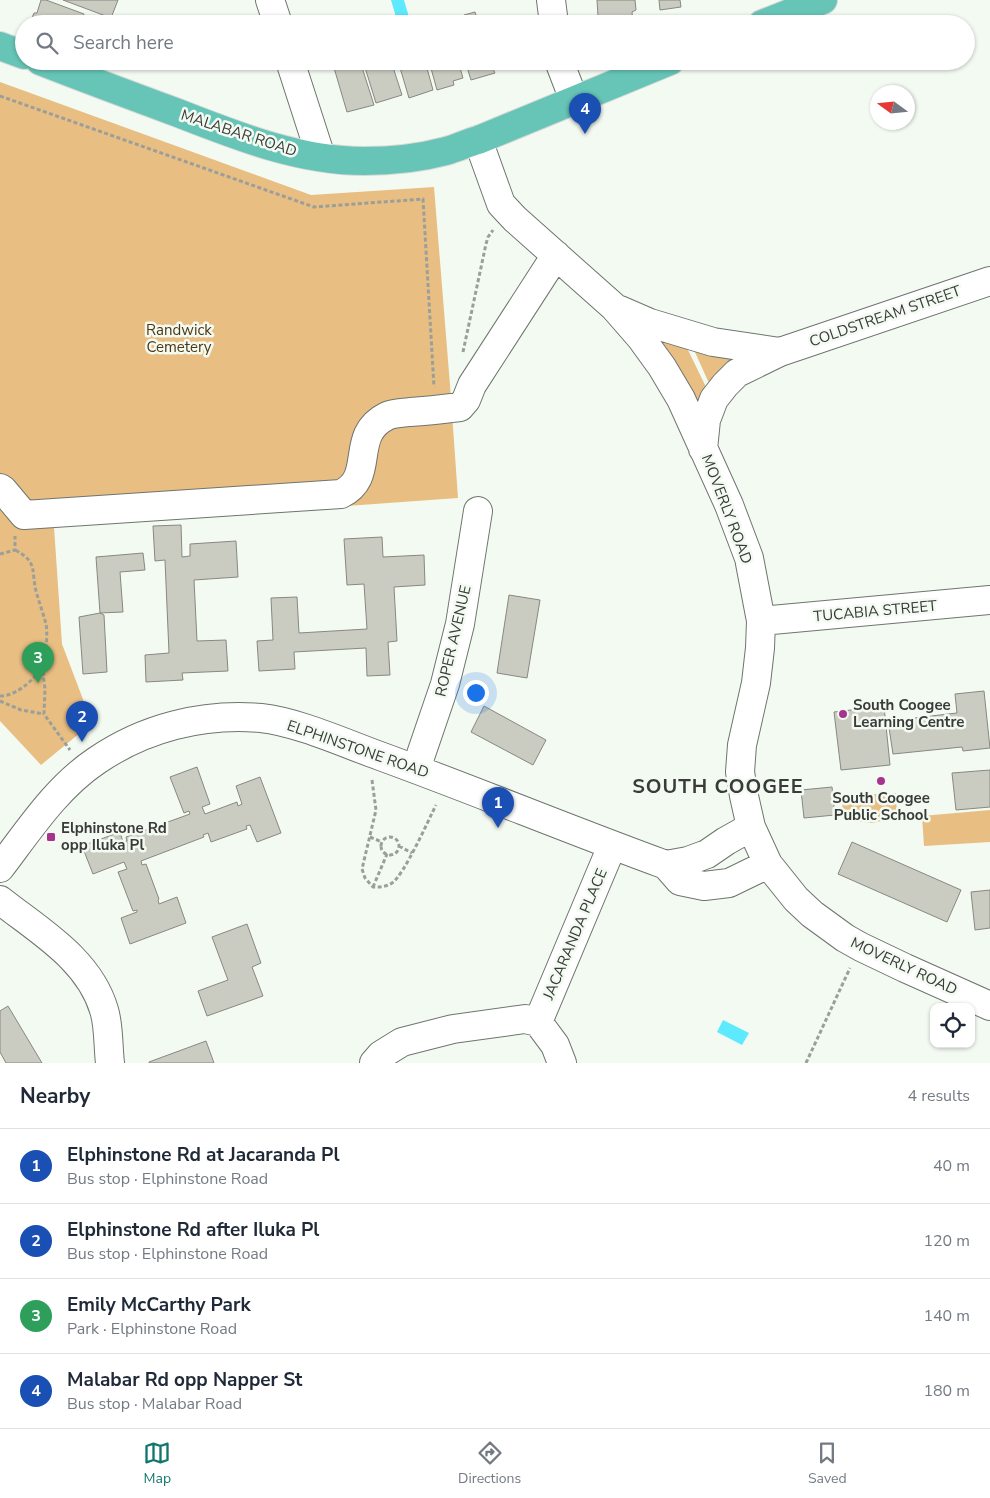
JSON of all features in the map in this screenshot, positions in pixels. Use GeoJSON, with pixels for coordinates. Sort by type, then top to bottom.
{"type":"FeatureCollection","features":[{"type":"Feature","properties":{"kind":"main road"},"geometry":{"type":"LineString","coordinates":[[785,15],[823,0]]}},
{"type":"Feature","properties":{"kind":"main road"},"geometry":{"type":"LineString","coordinates":[[0,46],[15,52]]}},
{"type":"Feature","properties":{"kind":"main road","name":"MALABAR ROAD"},"geometry":{"type":"LineString","coordinates":[[64,70],[208,125],[270,146],[321,157],[362,161],[388,160],[446,151],[478,140],[648,70]]}},
{"type":"Feature","properties":{"kind":"street"},"geometry":{"type":"LineString","coordinates":[[270,0],[275,15]]}},
{"type":"Feature","properties":{"kind":"street"},"geometry":{"type":"LineString","coordinates":[[551,0],[553,15]]}},
{"type":"Feature","properties":{"kind":"street"},"geometry":{"type":"LineString","coordinates":[[293,70],[321,157]]}},
{"type":"Feature","properties":{"kind":"street"},"geometry":{"type":"LineString","coordinates":[[562,70],[574,100]]}},
{"type":"Feature","properties":{"kind":"street","name":"MOVERLY ROAD"},"geometry":{"type":"LineString","coordinates":[[478,140],[501,204],[614,307],[641,338],[662,367],[681,399],[729,505],[749,558],[761,621],[756,683],[742,745],[740,772],[751,827],[768,864],[796,899],[812,914],[861,947],[990,1006]]}},
{"type":"Feature","properties":{"kind":"street"},"geometry":{"type":"LineString","coordinates":[[0,488],[4,490],[24,515],[341,494],[355,484],[359,476],[368,433],[377,422],[390,415],[460,407],[466,400],[472,385],[556,255]]}},
{"type":"Feature","properties":{"kind":"street","name":"COLDSTREAM STREET"},"geometry":{"type":"LineString","coordinates":[[704,449],[706,420],[714,399],[737,373],[780,352],[990,281]]}},
{"type":"Feature","properties":{"kind":"street","name":"COLDSTREAM STREET"},"geometry":{"type":"LineString","coordinates":[[614,307],[650,323],[690,336],[713,342],[780,352]]}},
{"type":"Feature","properties":{"kind":"street","name":"ROPER AVENUE"},"geometry":{"type":"LineString","coordinates":[[416,769],[445,684],[460,624],[478,511]]}},
{"type":"Feature","properties":{"kind":"street","name":"TUCABIA STREET"},"geometry":{"type":"LineString","coordinates":[[761,621],[990,600]]}},
{"type":"Feature","properties":{"kind":"street","name":"ELPHINSTONE ROAD"},"geometry":{"type":"LineString","coordinates":[[0,868],[47,807],[68,784],[84,770],[120,746],[174,724],[232,717],[262,718],[290,724],[416,769],[612,846],[666,865],[680,881],[704,886],[729,883],[768,864]]}},
{"type":"Feature","properties":{"kind":"street"},"geometry":{"type":"LineString","coordinates":[[666,865],[688,861],[707,854],[751,827]]}},
{"type":"Feature","properties":{"kind":"street","name":"JACARANDA PLACE"},"geometry":{"type":"LineString","coordinates":[[538,1022],[612,846]]}},
{"type":"Feature","properties":{"kind":"street"},"geometry":{"type":"LineString","coordinates":[[0,900],[61,947],[75,960],[87,976],[98,993],[104,1011],[110,1063]]}},
{"type":"Feature","properties":{"kind":"street"},"geometry":{"type":"LineString","coordinates":[[374,1063],[381,1055],[402,1042],[453,1029],[526,1019],[538,1022],[555,1045],[562,1063]]}},
{"type":"Feature","properties":{"kind":"path"},"geometry":{"type":"LineString","coordinates":[[0,96],[314,207],[423,199],[436,410]]}},
{"type":"Feature","properties":{"kind":"path"},"geometry":{"type":"LineString","coordinates":[[463,354],[488,237],[508,212]]}},
{"type":"Feature","properties":{"kind":"path"},"geometry":{"type":"LineString","coordinates":[[15,550],[16,533]]}},
{"type":"Feature","properties":{"kind":"path"},"geometry":{"type":"LineString","coordinates":[[0,554],[15,550],[26,556],[34,570],[35,588],[46,626],[42,665],[45,689],[44,714],[70,750]]}},
{"type":"Feature","properties":{"kind":"path"},"geometry":{"type":"LineString","coordinates":[[0,696],[20,690],[33,679],[42,665]]}},
{"type":"Feature","properties":{"kind":"path"},"geometry":{"type":"LineString","coordinates":[[0,701],[21,710],[44,714]]}},
{"type":"Feature","properties":{"kind":"path"},"geometry":{"type":"LineString","coordinates":[[372,780],[376,810],[362,869],[365,878],[373,887],[383,887],[393,883],[412,853],[436,805]]}},
{"type":"Feature","properties":{"kind":"path"},"geometry":{"type":"LineString","coordinates":[[370,837],[382,842]]}},
{"type":"Feature","properties":{"kind":"path"},"geometry":{"type":"LineString","coordinates":[[399,846],[395,853],[387,854],[381,848],[382,842],[386,837],[392,837],[397,840],[399,846],[412,853]]}},
{"type":"Feature","properties":{"kind":"path"},"geometry":{"type":"LineString","coordinates":[[373,887],[387,854]]}},
{"type":"Feature","properties":{"kind":"path"},"geometry":{"type":"LineString","coordinates":[[806,1063],[861,947]]}},
{"type":"Feature","properties":{"kind":"green space","name":"Randwick Cemetery"},"geometry":{"type":"Polygon","coordinates":[[[0,82],[311,195],[434,187],[458,498],[54,527],[62,644],[92,723],[41,765],[0,721],[0,82]]]}},
{"type":"Feature","properties":{"kind":"green space"},"geometry":{"type":"Polygon","coordinates":[[[658,337],[686,347],[689,352],[705,385],[706,392],[697,412],[658,337]]]}},
{"type":"Feature","properties":{"kind":"green space"},"geometry":{"type":"Polygon","coordinates":[[[694,350],[757,356],[711,384],[694,350]]]}},
{"type":"Feature","properties":{"kind":"green space"},"geometry":{"type":"Polygon","coordinates":[[[896,793],[897,817],[873,823],[843,820],[842,796],[896,793]]]}},
{"type":"Feature","properties":{"kind":"green space"},"geometry":{"type":"Polygon","coordinates":[[[990,810],[990,842],[924,846],[922,816],[990,810]]]}},
{"type":"Feature","properties":{"kind":"water"},"geometry":{"type":"Polygon","coordinates":[[[391,0],[404,0],[408,15],[395,15],[391,0]]]}},
{"type":"Feature","properties":{"kind":"water"},"geometry":{"type":"Polygon","coordinates":[[[723,1020],[749,1033],[742,1045],[717,1032],[723,1020]]]}},
{"type":"Feature","properties":{"kind":"building"},"geometry":{"type":"Polygon","coordinates":[[[41,0],[46,0],[84,14],[33,15],[37,13],[41,0]]]}},
{"type":"Feature","properties":{"kind":"building"},"geometry":{"type":"Polygon","coordinates":[[[63,0],[118,0],[112,15],[103,15],[63,0]]]}},
{"type":"Feature","properties":{"kind":"building"},"geometry":{"type":"Polygon","coordinates":[[[597,0],[635,0],[636,10],[632,12],[632,15],[598,15],[597,0]]]}},
{"type":"Feature","properties":{"kind":"building"},"geometry":{"type":"Polygon","coordinates":[[[659,0],[680,0],[681,7],[660,10],[659,0]]]}},
{"type":"Feature","properties":{"kind":"building"},"geometry":{"type":"Polygon","coordinates":[[[475,12],[476,15],[464,15],[475,12]]]}},
{"type":"Feature","properties":{"kind":"building"},"geometry":{"type":"Polygon","coordinates":[[[335,70],[363,70],[374,105],[347,112],[335,70]]]}},
{"type":"Feature","properties":{"kind":"building"},"geometry":{"type":"Polygon","coordinates":[[[366,70],[394,70],[402,95],[376,103],[366,70]]]}},
{"type":"Feature","properties":{"kind":"building"},"geometry":{"type":"Polygon","coordinates":[[[401,70],[427,70],[433,90],[409,98],[401,70]]]}},
{"type":"Feature","properties":{"kind":"building"},"geometry":{"type":"Polygon","coordinates":[[[431,70],[461,70],[463,78],[453,81],[454,85],[437,90],[431,70]]]}},
{"type":"Feature","properties":{"kind":"building"},"geometry":{"type":"Polygon","coordinates":[[[468,70],[494,70],[495,73],[471,80],[468,70]]]}},
{"type":"Feature","properties":{"kind":"building"},"geometry":{"type":"Polygon","coordinates":[[[181,525],[182,557],[190,556],[190,544],[236,541],[238,577],[194,580],[197,641],[226,640],[228,671],[182,673],[183,680],[146,682],[145,655],[169,653],[165,560],[155,561],[153,526],[181,525]]]}},
{"type":"Feature","properties":{"kind":"building"},"geometry":{"type":"Polygon","coordinates":[[[382,537],[383,557],[424,555],[425,585],[394,587],[397,641],[388,642],[390,675],[367,676],[366,648],[294,652],[295,669],[259,671],[257,641],[273,640],[271,598],[297,597],[299,633],[367,629],[364,584],[347,585],[344,539],[382,537]]]}},
{"type":"Feature","properties":{"kind":"building"},"geometry":{"type":"Polygon","coordinates":[[[143,553],[145,570],[120,572],[123,612],[100,613],[96,557],[143,553]]]}},
{"type":"Feature","properties":{"kind":"building"},"geometry":{"type":"Polygon","coordinates":[[[509,595],[540,600],[527,678],[497,673],[509,595]]]}},
{"type":"Feature","properties":{"kind":"building"},"geometry":{"type":"Polygon","coordinates":[[[100,613],[104,615],[107,672],[83,674],[79,617],[100,613]]]}},
{"type":"Feature","properties":{"kind":"building"},"geometry":{"type":"Polygon","coordinates":[[[984,691],[990,748],[963,751],[962,747],[893,754],[888,721],[957,713],[955,694],[984,691]]]}},
{"type":"Feature","properties":{"kind":"building"},"geometry":{"type":"Polygon","coordinates":[[[484,706],[546,740],[533,765],[471,732],[484,706]]]}},
{"type":"Feature","properties":{"kind":"building"},"geometry":{"type":"Polygon","coordinates":[[[884,706],[890,765],[841,770],[834,712],[884,706]]]}},
{"type":"Feature","properties":{"kind":"building"},"geometry":{"type":"Polygon","coordinates":[[[197,767],[210,804],[202,807],[205,814],[237,802],[238,806],[242,804],[236,786],[260,777],[281,833],[257,842],[250,825],[246,826],[247,829],[211,842],[208,833],[203,835],[204,837],[141,861],[142,865],[146,864],[159,899],[159,904],[177,897],[186,923],[130,944],[121,918],[137,912],[137,910],[133,911],[118,872],[127,869],[124,862],[93,874],[82,846],[120,832],[123,842],[127,841],[126,837],[190,814],[189,811],[184,813],[170,777],[197,767]]]}},
{"type":"Feature","properties":{"kind":"building"},"geometry":{"type":"Polygon","coordinates":[[[990,770],[990,807],[956,810],[952,773],[990,770]]]}},
{"type":"Feature","properties":{"kind":"building"},"geometry":{"type":"Polygon","coordinates":[[[832,787],[835,815],[804,818],[801,790],[832,787]]]}},
{"type":"Feature","properties":{"kind":"building"},"geometry":{"type":"Polygon","coordinates":[[[852,842],[961,890],[947,922],[838,874],[852,842]]]}},
{"type":"Feature","properties":{"kind":"building"},"geometry":{"type":"Polygon","coordinates":[[[990,890],[990,928],[975,930],[971,892],[990,890]]]}},
{"type":"Feature","properties":{"kind":"building"},"geometry":{"type":"Polygon","coordinates":[[[247,924],[261,963],[252,967],[263,996],[207,1016],[198,991],[228,980],[212,937],[247,924]]]}},
{"type":"Feature","properties":{"kind":"building"},"geometry":{"type":"Polygon","coordinates":[[[8,1006],[42,1063],[6,1063],[0,1052],[0,1011],[8,1006]]]}},
{"type":"Feature","properties":{"kind":"building"},"geometry":{"type":"Polygon","coordinates":[[[206,1041],[214,1063],[149,1063],[149,1062],[206,1041]]]}},
{"type":"Feature","properties":{"kind":"place","name":"Malabar Rd opp Napper St"},"geometry":{"type":"Point","coordinates":[585,134]}},
{"type":"Feature","properties":{"kind":"place","name":"Emily McCarthy Park"},"geometry":{"type":"Point","coordinates":[38,683]}},
{"type":"Feature","properties":{"kind":"place","name":"South Coogee Learning Centre"},"geometry":{"type":"Point","coordinates":[843,714]}},
{"type":"Feature","properties":{"kind":"place","name":"Elphinstone Rd after Iluka Pl"},"geometry":{"type":"Point","coordinates":[82,742]}},
{"type":"Feature","properties":{"kind":"place","name":"South Coogee Public School"},"geometry":{"type":"Point","coordinates":[881,781]}},
{"type":"Feature","properties":{"kind":"place","name":"Elphinstone Rd at Jacaranda Pl"},"geometry":{"type":"Point","coordinates":[498,828]}},
{"type":"Feature","properties":{"kind":"place","name":"Elphinstone Rd opp Iluka Pl"},"geometry":{"type":"Point","coordinates":[51,837]}},
{"type":"Feature","properties":{"kind":"district","name":"SOUTH COOGEE"},"geometry":{"type":"Point","coordinates":[718,786]}}]}
